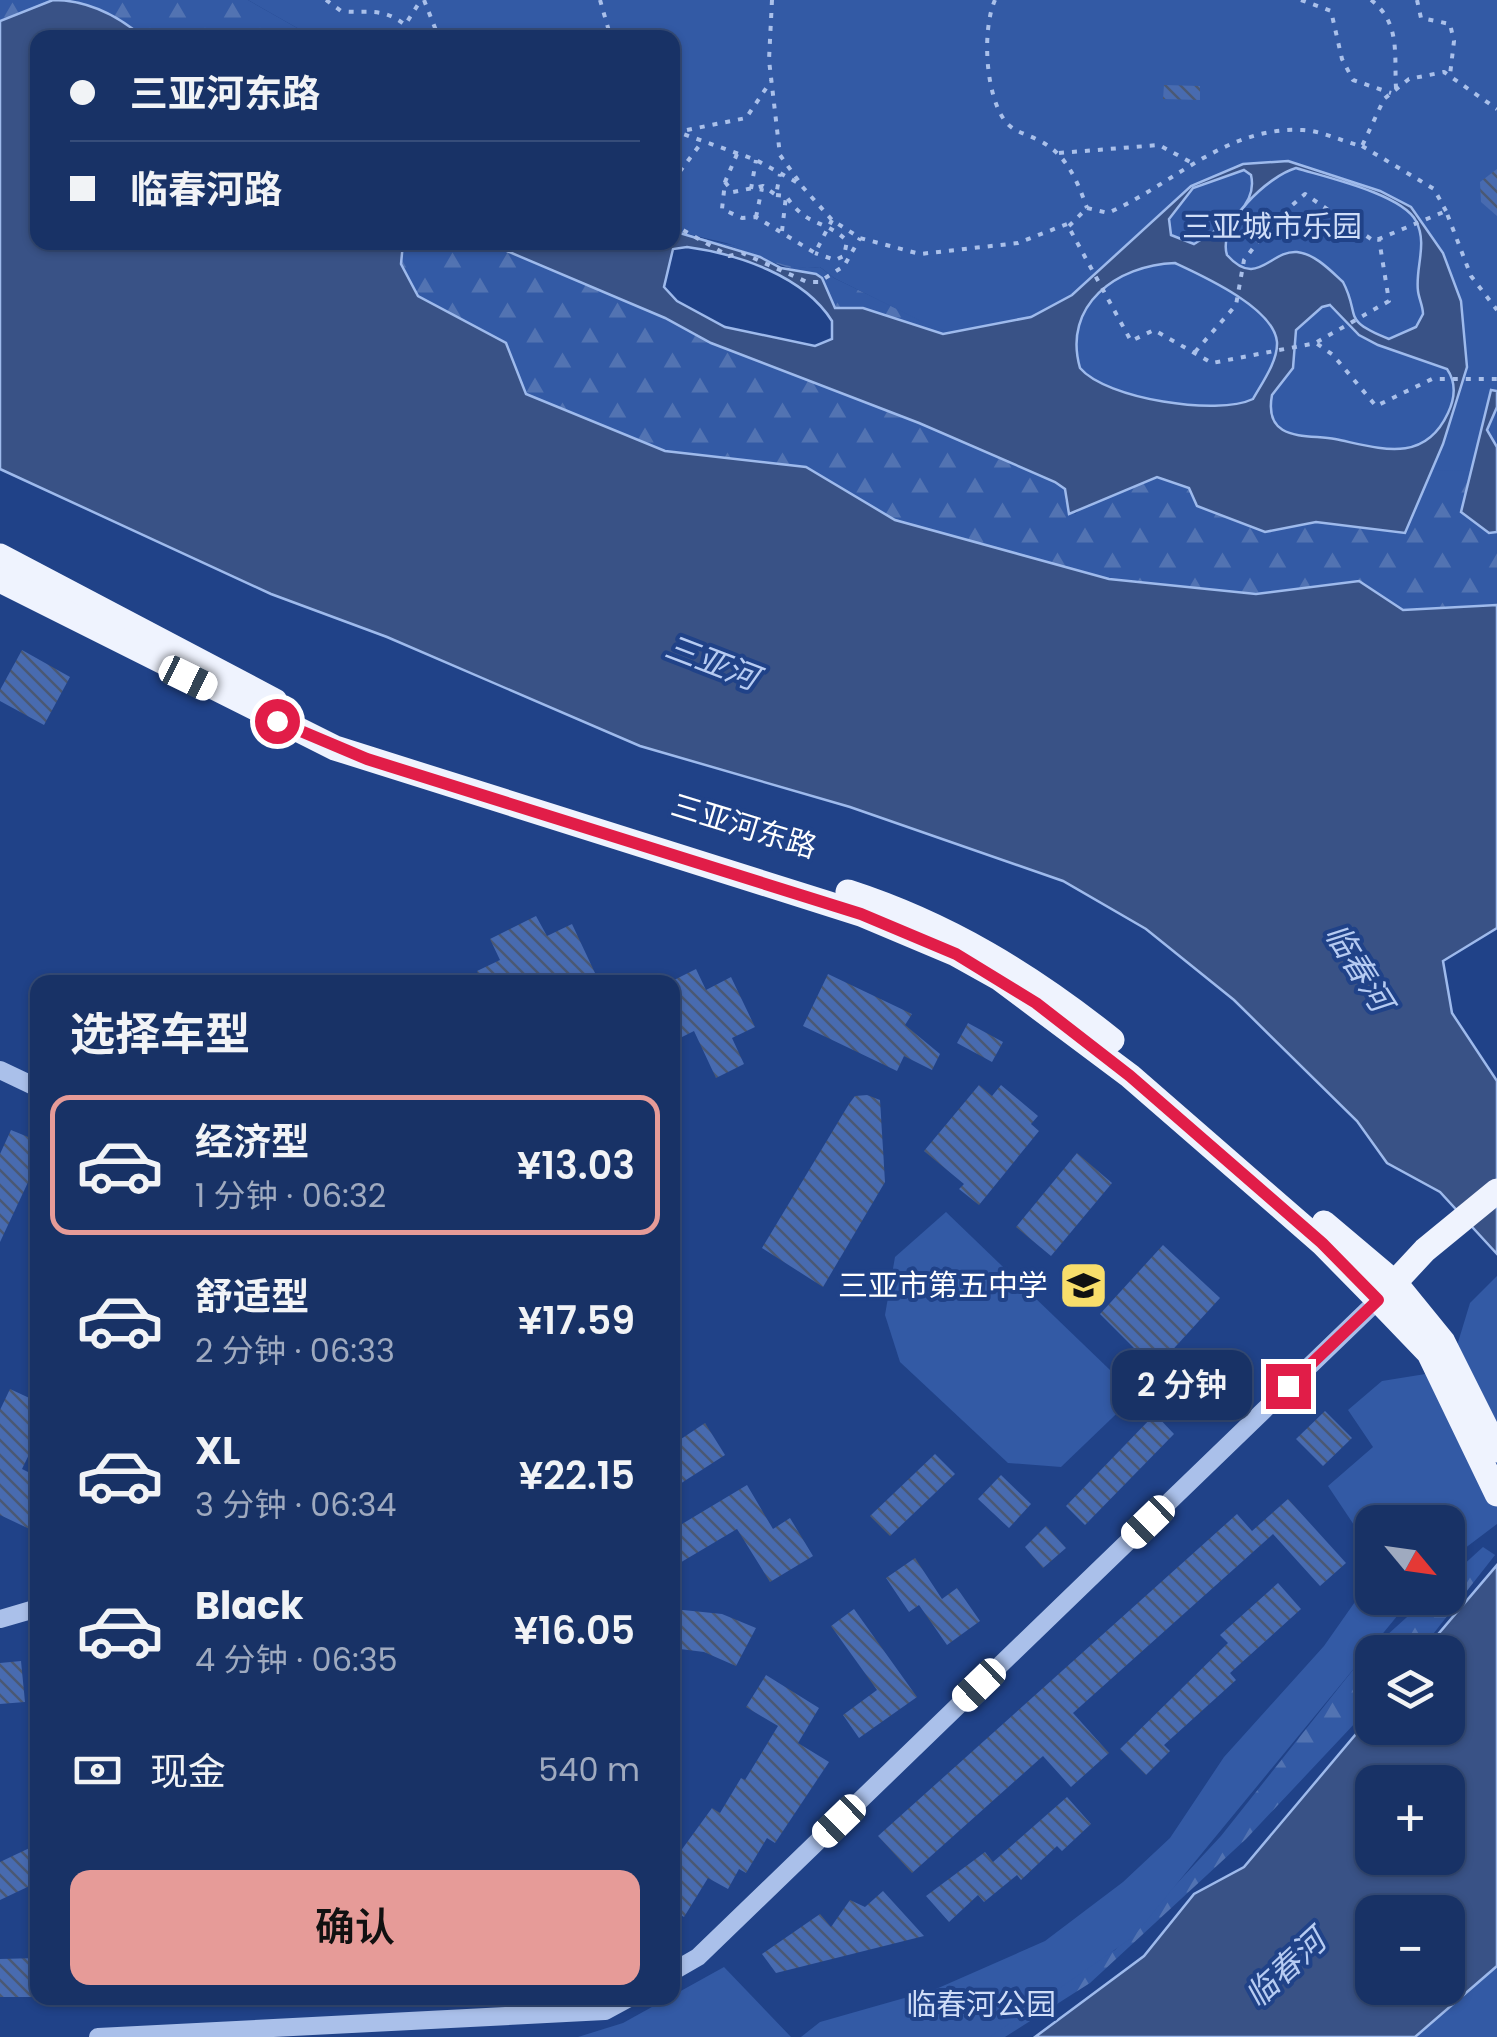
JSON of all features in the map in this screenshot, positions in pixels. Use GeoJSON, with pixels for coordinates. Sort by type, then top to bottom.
{"type":"FeatureCollection","features":[{"type":"Feature","properties":{"kind":"main road","name":"三亚河东路"},"geometry":{"type":"LineString","coordinates":[[0,556],[196,662],[368,744],[880,902],[948,931],[1070,1006],[1394,1293]]}},
{"type":"Feature","properties":{"kind":"main road","name":"三亚河东路"},"geometry":{"type":"LineString","coordinates":[[0,580],[335,748],[861,914],[956,954],[1036,1003],[1130,1076],[1322,1243],[1394,1293]]}},
{"type":"Feature","properties":{"kind":"main road"},"geometry":{"type":"LineString","coordinates":[[1497,1190],[1394,1293],[1436,1348],[1497,1450]]}},
{"type":"Feature","properties":{"kind":"main road"},"geometry":{"type":"LineString","coordinates":[[1459,1231],[1497,1212]]}},
{"type":"Feature","properties":{"kind":"main road"},"geometry":{"type":"LineString","coordinates":[[1436,1348],[1497,1494]]}},
{"type":"Feature","properties":{"kind":"street"},"geometry":{"type":"LineString","coordinates":[[0,1070],[30,1084]]}},
{"type":"Feature","properties":{"kind":"street"},"geometry":{"type":"LineString","coordinates":[[680,1968],[698,1958],[1394,1293]]}},
{"type":"Feature","properties":{"kind":"street"},"geometry":{"type":"LineString","coordinates":[[0,1619],[30,1610]]}},
{"type":"Feature","properties":{"kind":"street"},"geometry":{"type":"LineString","coordinates":[[98,2037],[605,2011],[616,2005]]}},
{"type":"Feature","properties":{"kind":"path"},"geometry":{"type":"LineString","coordinates":[[326,0],[342,11],[367,8],[395,17],[405,25],[422,0]]}},
{"type":"Feature","properties":{"kind":"path"},"geometry":{"type":"LineString","coordinates":[[422,0],[435,30]]}},
{"type":"Feature","properties":{"kind":"path"},"geometry":{"type":"LineString","coordinates":[[600,0],[608,30]]}},
{"type":"Feature","properties":{"kind":"path"},"geometry":{"type":"LineString","coordinates":[[772,0],[770,60],[780,155],[832,220],[860,238],[920,254],[1018,243],[1060,226],[1068,227]]}},
{"type":"Feature","properties":{"kind":"path"},"geometry":{"type":"LineString","coordinates":[[995,0],[986,19],[986,54],[1002,118],[1017,133],[1058,153],[1159,145],[1194,164]]}},
{"type":"Feature","properties":{"kind":"path"},"geometry":{"type":"LineString","coordinates":[[1302,0],[1331,11],[1342,59],[1353,80],[1391,93]]}},
{"type":"Feature","properties":{"kind":"path"},"geometry":{"type":"LineString","coordinates":[[1371,0],[1381,8],[1396,36],[1396,88]]}},
{"type":"Feature","properties":{"kind":"path"},"geometry":{"type":"LineString","coordinates":[[1417,0],[1421,18],[1450,24],[1454,40],[1450,75]]}},
{"type":"Feature","properties":{"kind":"path"},"geometry":{"type":"LineString","coordinates":[[1362,146],[1391,93],[1409,79],[1444,72],[1497,109]]}},
{"type":"Feature","properties":{"kind":"path"},"geometry":{"type":"LineString","coordinates":[[680,131],[746,118],[774,77]]}},
{"type":"Feature","properties":{"kind":"path"},"geometry":{"type":"LineString","coordinates":[[1086,208],[1108,213],[1239,139],[1266,132],[1302,130],[1362,146],[1380,161],[1434,188],[1471,276],[1497,310]]}},
{"type":"Feature","properties":{"kind":"path"},"geometry":{"type":"LineString","coordinates":[[684,131],[700,144],[756,160],[800,184]]}},
{"type":"Feature","properties":{"kind":"path"},"geometry":{"type":"LineString","coordinates":[[680,171],[700,144]]}},
{"type":"Feature","properties":{"kind":"path"},"geometry":{"type":"LineString","coordinates":[[1058,153],[1077,182],[1086,208]]}},
{"type":"Feature","properties":{"kind":"path"},"geometry":{"type":"LineString","coordinates":[[738,154],[725,182],[722,210],[742,218],[756,218],[832,260],[844,256],[847,241],[827,228],[806,222],[786,196],[763,186]]}},
{"type":"Feature","properties":{"kind":"path"},"geometry":{"type":"LineString","coordinates":[[751,190],[756,160]]}},
{"type":"Feature","properties":{"kind":"path"},"geometry":{"type":"LineString","coordinates":[[776,194],[780,174]]}},
{"type":"Feature","properties":{"kind":"path"},"geometry":{"type":"LineString","coordinates":[[725,182],[733,192],[763,186]]}},
{"type":"Feature","properties":{"kind":"path"},"geometry":{"type":"LineString","coordinates":[[756,218],[763,186]]}},
{"type":"Feature","properties":{"kind":"path"},"geometry":{"type":"LineString","coordinates":[[1193,354],[1236,305],[1244,260],[1274,220],[1305,194],[1354,226],[1360,235],[1379,239],[1446,210]]}},
{"type":"Feature","properties":{"kind":"path"},"geometry":{"type":"LineString","coordinates":[[782,230],[786,196]]}},
{"type":"Feature","properties":{"kind":"path"},"geometry":{"type":"LineString","coordinates":[[1068,227],[1086,208]]}},
{"type":"Feature","properties":{"kind":"path"},"geometry":{"type":"LineString","coordinates":[[815,253],[832,220]]}},
{"type":"Feature","properties":{"kind":"path"},"geometry":{"type":"LineString","coordinates":[[1068,227],[1131,341],[1154,330],[1212,363],[1316,343],[1388,301],[1379,239]]}},
{"type":"Feature","properties":{"kind":"path"},"geometry":{"type":"LineString","coordinates":[[680,228],[729,256],[742,253],[807,282],[834,274],[844,266],[860,238]]}},
{"type":"Feature","properties":{"kind":"path"},"geometry":{"type":"LineString","coordinates":[[1316,343],[1332,355],[1376,406],[1432,379],[1497,380]]}},
{"type":"Feature","properties":{"kind":"green space"},"geometry":{"type":"Polygon","coordinates":[[[0,0],[248,0],[301,30],[35,30],[0,27],[0,0]]]}},
{"type":"Feature","properties":{"kind":"green space","name":"三亚城市乐园"},"geometry":{"type":"Polygon","coordinates":[[[248,0],[1497,0],[1497,470],[1326,471],[1096,413],[986,338],[935,328],[834,278],[820,267],[787,265],[680,231],[680,30],[301,30],[248,0]]]}},
{"type":"Feature","properties":{"kind":"green space"},"geometry":{"type":"Polygon","coordinates":[[[1430,212],[1489,532],[1497,532],[1497,622],[1244,608],[1102,590],[689,469],[523,403],[416,304],[400,262],[401,250],[505,250],[665,318],[711,343],[919,423],[1055,482],[1065,489],[1065,500],[1075,514],[1089,503],[1157,477],[1189,488],[1198,506],[1264,532],[1316,522],[1405,533],[1443,444],[1031,317],[943,334],[834,308],[816,274],[693,239],[680,231],[739,247],[784,264],[820,267],[834,278],[937,328],[1016,316],[1430,212]]]}},
{"type":"Feature","properties":{"kind":"green space"},"geometry":{"type":"Polygon","coordinates":[[[946,1212],[1136,1395],[1061,1467],[1008,1463],[900,1362],[885,1315],[895,1257],[946,1212]]]}},
{"type":"Feature","properties":{"kind":"green space"},"geometry":{"type":"Polygon","coordinates":[[[1497,1276],[1497,1524],[1465,1548],[1465,1505],[1355,1505],[1355,1526],[1328,1486],[1373,1447],[1348,1410],[1382,1381],[1469,1367],[1456,1349],[1470,1303],[1497,1276]]]}},
{"type":"Feature","properties":{"kind":"green space"},"geometry":{"type":"Polygon","coordinates":[[[1483,1547],[1495,1555],[1465,1593],[1465,1563],[1483,1547]]]}},
{"type":"Feature","properties":{"kind":"green space","name":"临春河公园"},"geometry":{"type":"Polygon","coordinates":[[[1355,1602],[1355,1615],[1398,1615],[1382,1635],[1355,1635],[1355,1667],[1133,1937],[990,2037],[801,2037],[820,2022],[936,1989],[1045,1941],[1123,1882],[1170,1838],[1224,1757],[1324,1646],[1355,1602]]]}},
{"type":"Feature","properties":{"kind":"green space"},"geometry":{"type":"Polygon","coordinates":[[[1409,1615],[1448,1615],[1432,1635],[1387,1635],[1409,1615]]]}},
{"type":"Feature","properties":{"kind":"green space"},"geometry":{"type":"Polygon","coordinates":[[[1355,1667],[1355,1723],[1246,1839],[1090,1983],[1005,2037],[928,2037],[1115,1950],[1221,1836],[1355,1667]]]}},
{"type":"Feature","properties":{"kind":"green space"},"geometry":{"type":"Polygon","coordinates":[[[1497,1957],[1497,2037],[1409,2037],[1444,2005],[1465,2005],[1465,1986],[1497,1957]]]}},
{"type":"Feature","properties":{"kind":"green space"},"geometry":{"type":"Polygon","coordinates":[[[724,1967],[791,2037],[578,2037],[623,2023],[655,2005],[680,2005],[680,1991],[724,1967]]]}},
{"type":"Feature","properties":{"kind":"water"},"geometry":{"type":"Polygon","coordinates":[[[53,0],[101,10],[134,30],[30,30],[30,250],[402,250],[401,264],[418,296],[506,343],[526,394],[665,451],[806,467],[895,520],[1109,579],[1256,594],[1359,581],[1403,610],[1497,605],[1497,928],[1443,961],[1452,1013],[1497,1081],[1497,1254],[1440,1192],[1387,1163],[1357,1121],[1234,1000],[1146,929],[1063,881],[850,807],[640,746],[387,637],[271,594],[0,469],[0,21],[53,0]]]}},
{"type":"Feature","properties":{"kind":"water"},"geometry":{"type":"Polygon","coordinates":[[[1288,161],[1380,191],[1411,207],[1443,253],[1461,301],[1467,367],[1443,444],[1405,533],[1316,522],[1265,532],[1197,506],[1189,488],[1157,477],[1069,514],[1065,489],[1055,482],[919,423],[711,343],[665,318],[505,250],[673,250],[664,287],[677,301],[725,327],[815,346],[832,339],[832,321],[805,291],[748,262],[680,248],[680,233],[760,257],[781,268],[816,274],[822,278],[835,308],[863,308],[943,334],[1031,317],[1072,295],[1191,186],[1243,164],[1288,161]],[[1296,168],[1272,181],[1247,203],[1230,229],[1227,255],[1247,269],[1263,266],[1287,253],[1304,253],[1343,282],[1354,316],[1364,327],[1389,339],[1416,327],[1423,314],[1418,282],[1421,238],[1416,221],[1408,211],[1380,195],[1296,168]],[[1244,170],[1193,188],[1169,219],[1171,235],[1194,244],[1235,216],[1252,187],[1251,175],[1244,170]],[[1175,263],[1115,280],[1087,308],[1079,325],[1080,368],[1113,388],[1163,402],[1215,406],[1253,399],[1275,357],[1277,342],[1273,329],[1251,305],[1202,276],[1175,263]],[[1330,305],[1322,307],[1296,330],[1293,368],[1272,395],[1274,421],[1281,429],[1301,436],[1384,448],[1399,449],[1426,440],[1448,413],[1453,385],[1447,369],[1378,345],[1359,335],[1330,305]]]}},
{"type":"Feature","properties":{"kind":"water"},"geometry":{"type":"Polygon","coordinates":[[[1491,390],[1497,391],[1497,407],[1487,430],[1497,447],[1497,532],[1489,533],[1461,512],[1491,390]]]}},
{"type":"Feature","properties":{"kind":"water","name":"临春河"},"geometry":{"type":"Polygon","coordinates":[[[1497,1565],[1497,1966],[1465,1994],[1465,1895],[1355,1895],[1355,2005],[1452,2005],[1415,2037],[1035,2037],[1144,1956],[1194,1894],[1244,1867],[1355,1735],[1355,1745],[1465,1745],[1465,1635],[1437,1635],[1454,1615],[1465,1615],[1465,1603],[1497,1565]]]}},
{"type":"Feature","properties":{"kind":"building"},"geometry":{"type":"Polygon","coordinates":[[[1164,85],[1200,86],[1200,100],[1163,99],[1164,85]]]}},
{"type":"Feature","properties":{"kind":"building"},"geometry":{"type":"Polygon","coordinates":[[[1497,169],[1497,216],[1481,202],[1480,182],[1497,169]]]}},
{"type":"Feature","properties":{"kind":"building"},"geometry":{"type":"Polygon","coordinates":[[[22,650],[70,677],[44,725],[0,701],[0,690],[22,650]]]}},
{"type":"Feature","properties":{"kind":"building"},"geometry":{"type":"Polygon","coordinates":[[[536,916],[547,936],[572,924],[595,973],[479,975],[477,971],[500,960],[490,939],[536,916]]]}},
{"type":"Feature","properties":{"kind":"building"},"geometry":{"type":"Polygon","coordinates":[[[696,969],[706,990],[731,977],[755,1027],[732,1038],[744,1064],[716,1078],[694,1031],[680,1038],[680,977],[696,969]]]}},
{"type":"Feature","properties":{"kind":"building"},"geometry":{"type":"Polygon","coordinates":[[[828,974],[912,1014],[905,1025],[940,1054],[932,1070],[904,1056],[897,1071],[803,1026],[828,974]]]}},
{"type":"Feature","properties":{"kind":"building"},"geometry":{"type":"Polygon","coordinates":[[[968,1023],[1003,1042],[992,1062],[957,1043],[968,1023]]]}},
{"type":"Feature","properties":{"kind":"building"},"geometry":{"type":"Polygon","coordinates":[[[979,1085],[992,1096],[1001,1085],[1038,1116],[1031,1124],[1039,1131],[979,1205],[959,1189],[964,1184],[924,1151],[979,1085]]]}},
{"type":"Feature","properties":{"kind":"building"},"geometry":{"type":"Polygon","coordinates":[[[855,1096],[880,1100],[885,1182],[823,1287],[762,1248],[849,1104],[855,1096]]]}},
{"type":"Feature","properties":{"kind":"building"},"geometry":{"type":"Polygon","coordinates":[[[11,1130],[30,1138],[30,1178],[0,1242],[0,1154],[11,1130]]]}},
{"type":"Feature","properties":{"kind":"building"},"geometry":{"type":"Polygon","coordinates":[[[1077,1153],[1112,1183],[1051,1256],[1016,1227],[1077,1153]]]}},
{"type":"Feature","properties":{"kind":"building"},"geometry":{"type":"Polygon","coordinates":[[[1163,1245],[1220,1298],[1155,1369],[1100,1314],[1163,1245]]]}},
{"type":"Feature","properties":{"kind":"building"},"geometry":{"type":"Polygon","coordinates":[[[10,1389],[30,1398],[30,1452],[22,1469],[30,1473],[30,1529],[0,1515],[0,1410],[10,1389]]]}},
{"type":"Feature","properties":{"kind":"building"},"geometry":{"type":"Polygon","coordinates":[[[1325,1411],[1352,1438],[1323,1466],[1296,1439],[1325,1411]]]}},
{"type":"Feature","properties":{"kind":"building"},"geometry":{"type":"Polygon","coordinates":[[[1155,1414],[1174,1434],[1085,1525],[1066,1506],[1155,1414]]]}},
{"type":"Feature","properties":{"kind":"building"},"geometry":{"type":"Polygon","coordinates":[[[705,1423],[725,1455],[680,1484],[680,1440],[705,1423]]]}},
{"type":"Feature","properties":{"kind":"building"},"geometry":{"type":"Polygon","coordinates":[[[935,1454],[955,1474],[890,1536],[870,1516],[935,1454]]]}},
{"type":"Feature","properties":{"kind":"building"},"geometry":{"type":"Polygon","coordinates":[[[1001,1475],[1031,1504],[1009,1528],[978,1499],[1001,1475]]]}},
{"type":"Feature","properties":{"kind":"building"},"geometry":{"type":"Polygon","coordinates":[[[747,1485],[773,1529],[790,1518],[813,1556],[770,1582],[737,1529],[680,1563],[680,1525],[747,1485]]]}},
{"type":"Feature","properties":{"kind":"building"},"geometry":{"type":"Polygon","coordinates":[[[1288,1499],[1346,1563],[1320,1586],[1273,1534],[1073,1713],[1109,1753],[1071,1787],[1043,1756],[912,1873],[878,1836],[1237,1514],[1252,1531],[1288,1499]]]}},
{"type":"Feature","properties":{"kind":"building"},"geometry":{"type":"Polygon","coordinates":[[[1046,1526],[1066,1548],[1043,1568],[1025,1547],[1046,1526]]]}},
{"type":"Feature","properties":{"kind":"building"},"geometry":{"type":"Polygon","coordinates":[[[915,1558],[942,1599],[957,1588],[980,1621],[947,1645],[919,1605],[909,1612],[886,1578],[915,1558]]]}},
{"type":"Feature","properties":{"kind":"building"},"geometry":{"type":"Polygon","coordinates":[[[1278,1583],[1301,1609],[1230,1673],[1236,1680],[1164,1745],[1170,1751],[1146,1775],[1120,1749],[1228,1643],[1220,1635],[1278,1583]]]}},
{"type":"Feature","properties":{"kind":"building"},"geometry":{"type":"Polygon","coordinates":[[[854,1609],[917,1697],[859,1738],[843,1715],[877,1690],[831,1626],[854,1609]]]}},
{"type":"Feature","properties":{"kind":"building"},"geometry":{"type":"Polygon","coordinates":[[[680,1611],[722,1614],[756,1628],[736,1666],[704,1652],[680,1649],[680,1611]]]}},
{"type":"Feature","properties":{"kind":"building"},"geometry":{"type":"Polygon","coordinates":[[[21,1661],[25,1702],[0,1704],[0,1663],[21,1661]]]}},
{"type":"Feature","properties":{"kind":"building"},"geometry":{"type":"Polygon","coordinates":[[[766,1675],[819,1708],[798,1743],[829,1762],[775,1843],[767,1838],[746,1873],[739,1869],[728,1889],[708,1878],[684,1917],[680,1915],[680,1852],[712,1808],[720,1813],[778,1726],[746,1707],[766,1675]]]}},
{"type":"Feature","properties":{"kind":"building"},"geometry":{"type":"Polygon","coordinates":[[[1067,1797],[1091,1824],[1062,1851],[1057,1846],[1021,1880],[1017,1875],[984,1902],[978,1895],[949,1922],[926,1896],[985,1852],[993,1862],[1067,1797]]]}},
{"type":"Feature","properties":{"kind":"building"},"geometry":{"type":"Polygon","coordinates":[[[30,1848],[30,1886],[0,1900],[0,1862],[30,1848]]]}},
{"type":"Feature","properties":{"kind":"building"},"geometry":{"type":"Polygon","coordinates":[[[883,1891],[924,1936],[776,1973],[762,1954],[820,1914],[831,1927],[850,1900],[865,1907],[883,1891]]]}},
{"type":"Feature","properties":{"kind":"building"},"geometry":{"type":"Polygon","coordinates":[[[30,1958],[30,1997],[0,1997],[0,1959],[30,1958]]]}},
{"type":"Feature","properties":{"kind":"place","name":"三亚市第五中学"},"geometry":{"type":"Point","coordinates":[1083,1285]}},
{"type":"Feature","properties":{"kind":"route"},"geometry":{"type":"LineString","coordinates":[[277,721],[367,759],[861,914],[956,954],[998,978],[1130,1076],[1322,1243],[1378,1300],[1288,1386]]}},
{"type":"Feature","properties":{"kind":"water label","name":"三亚河"},"geometry":{"type":"Point","coordinates":[712,662]}}]}
